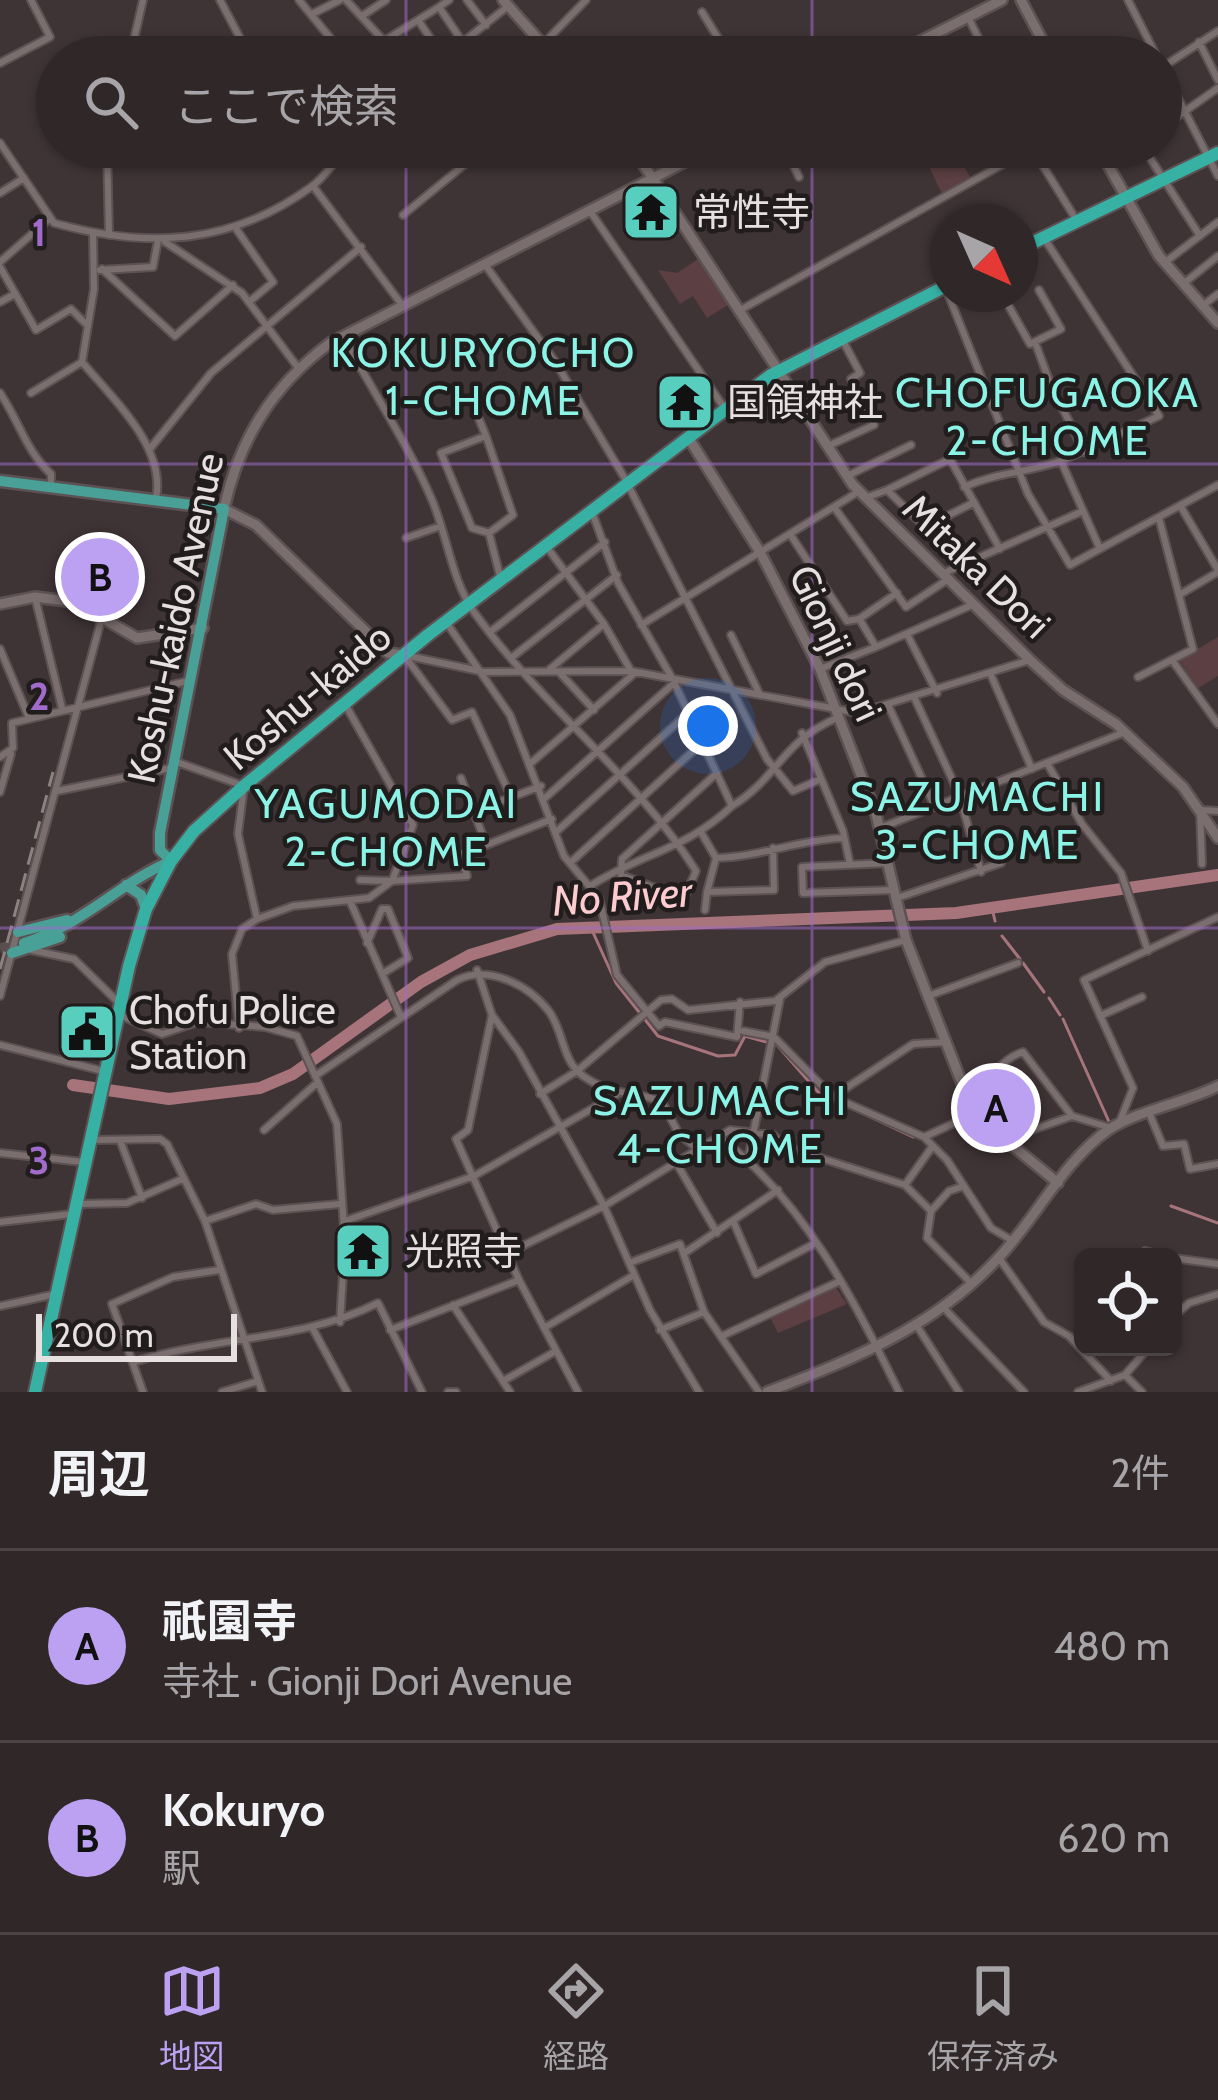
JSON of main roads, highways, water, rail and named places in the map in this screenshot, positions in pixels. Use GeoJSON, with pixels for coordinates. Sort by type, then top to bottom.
{"type":"FeatureCollection","features":[{"type":"Feature","properties":{"kind":"highway"},"geometry":{"type":"LineString","coordinates":[[1038,240],[1213,155]]}},
{"type":"Feature","properties":{"kind":"highway","name":"Koshu-kaido"},"geometry":{"type":"LineString","coordinates":[[35,1392],[118,1009],[165,861],[244,786],[386,670],[725,409],[781,368],[930,298]]}},
{"type":"Feature","properties":{"kind":"main road","name":"Koshu-kaido Avenue"},"geometry":{"type":"LineString","coordinates":[[0,482],[224,509],[173,765],[165,861]]}},
{"type":"Feature","properties":{"kind":"main road"},"geometry":{"type":"LineString","coordinates":[[25,942],[96,917],[120,898],[130,882],[165,861]]}},
{"type":"Feature","properties":{"kind":"main road"},"geometry":{"type":"LineString","coordinates":[[12,953],[69,919],[122,879],[141,895],[146,909]]}},
{"type":"Feature","properties":{"kind":"waterway","name":"No River"},"geometry":{"type":"LineString","coordinates":[[73,1085],[169,1099],[260,1088],[293,1074],[421,982],[470,955],[557,929],[956,913],[1218,875]]}},
{"type":"Feature","properties":{"kind":"waterway"},"geometry":{"type":"LineString","coordinates":[[992,908],[995,921]]}},
{"type":"Feature","properties":{"kind":"waterway"},"geometry":{"type":"LineString","coordinates":[[591,928],[616,983],[658,1036],[718,1056],[735,1055],[745,1036],[777,1045],[819,1093],[913,1137]]}},
{"type":"Feature","properties":{"kind":"waterway"},"geometry":{"type":"LineString","coordinates":[[1002,936],[1020,959]]}},
{"type":"Feature","properties":{"kind":"waterway"},"geometry":{"type":"LineString","coordinates":[[1023,963],[1044,992]]}},
{"type":"Feature","properties":{"kind":"waterway"},"geometry":{"type":"LineString","coordinates":[[1049,998],[1060,1015]]}},
{"type":"Feature","properties":{"kind":"waterway"},"geometry":{"type":"LineString","coordinates":[[1063,1019],[1110,1124]]}},
{"type":"Feature","properties":{"kind":"waterway"},"geometry":{"type":"LineString","coordinates":[[1171,1206],[1218,1223]]}},
{"type":"Feature","properties":{"kind":"tunnel"},"geometry":{"type":"LineString","coordinates":[[0,948],[24,943]]}},
{"type":"Feature","properties":{"kind":"railway"},"geometry":{"type":"LineString","coordinates":[[0,969],[53,772]]}},
{"type":"Feature","properties":{"kind":"place","name":"常性寺"},"geometry":{"type":"Point","coordinates":[651,212]}},
{"type":"Feature","properties":{"kind":"place","name":"国領神社"},"geometry":{"type":"Point","coordinates":[685,402]}},
{"type":"Feature","properties":{"kind":"place","name":"Kokuryo"},"geometry":{"type":"Point","coordinates":[100,577]}},
{"type":"Feature","properties":{"kind":"place","name":"Chofu Police Station"},"geometry":{"type":"Point","coordinates":[87,1032]}},
{"type":"Feature","properties":{"kind":"place","name":"祇園寺"},"geometry":{"type":"Point","coordinates":[996,1108]}},
{"type":"Feature","properties":{"kind":"place","name":"光照寺"},"geometry":{"type":"Point","coordinates":[363,1251]}},
{"type":"Feature","properties":{"kind":"district","name":"KOKURYOCHO 1-CHOME"},"geometry":{"type":"Point","coordinates":[484,376]}},
{"type":"Feature","properties":{"kind":"district","name":"CHOFUGAOKA 2-CHOME"},"geometry":{"type":"Point","coordinates":[1048,416]}},
{"type":"Feature","properties":{"kind":"district","name":"SAZUMACHI 3-CHOME"},"geometry":{"type":"Point","coordinates":[978,820]}},
{"type":"Feature","properties":{"kind":"district","name":"YAGUMODAI 2-CHOME"},"geometry":{"type":"Point","coordinates":[387,827]}},
{"type":"Feature","properties":{"kind":"district","name":"SAZUMACHI 4-CHOME"},"geometry":{"type":"Point","coordinates":[721,1124]}}]}
